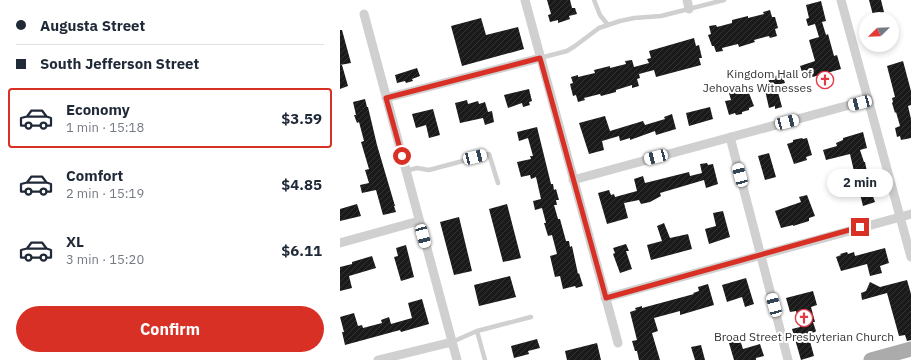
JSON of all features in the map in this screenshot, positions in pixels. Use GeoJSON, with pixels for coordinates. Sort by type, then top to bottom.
{"type":"FeatureCollection","features":[{"type":"Feature","properties":{"kind":"main road"},"geometry":{"type":"LineString","coordinates":[[871,360],[911,349]]}},
{"type":"Feature","properties":{"kind":"street"},"geometry":{"type":"LineString","coordinates":[[525,0],[618,343]]}},
{"type":"Feature","properties":{"kind":"street"},"geometry":{"type":"LineString","coordinates":[[841,0],[911,257]]}},
{"type":"Feature","properties":{"kind":"street"},"geometry":{"type":"LineString","coordinates":[[364,14],[457,360]]}},
{"type":"Feature","properties":{"kind":"street"},"geometry":{"type":"LineString","coordinates":[[386,98],[540,58]]}},
{"type":"Feature","properties":{"kind":"street"},"geometry":{"type":"LineString","coordinates":[[573,180],[868,100]]}},
{"type":"Feature","properties":{"kind":"street"},"geometry":{"type":"LineString","coordinates":[[730,137],[788,360]]}},
{"type":"Feature","properties":{"kind":"street"},"geometry":{"type":"LineString","coordinates":[[606,298],[911,214]]}},
{"type":"Feature","properties":{"kind":"street"},"geometry":{"type":"LineString","coordinates":[[340,242],[419,221]]}},
{"type":"Feature","properties":{"kind":"street"},"geometry":{"type":"LineString","coordinates":[[378,360],[452,342]]}},
{"type":"Feature","properties":{"kind":"lane"},"geometry":{"type":"LineString","coordinates":[[594,0],[600,15],[608,25]]}},
{"type":"Feature","properties":{"kind":"lane"},"geometry":{"type":"LineString","coordinates":[[540,58],[566,51],[576,46],[599,28],[620,21],[634,18],[661,16],[688,4],[724,0]]}},
{"type":"Feature","properties":{"kind":"lane"},"geometry":{"type":"LineString","coordinates":[[406,171],[417,168],[429,170],[489,154],[498,183]]}},
{"type":"Feature","properties":{"kind":"lane"},"geometry":{"type":"LineString","coordinates":[[452,342],[477,331],[531,317]]}},
{"type":"Feature","properties":{"kind":"lane"},"geometry":{"type":"LineString","coordinates":[[477,331],[485,360]]}},
{"type":"Feature","properties":{"kind":"building"},"geometry":{"type":"Polygon","coordinates":[[[547,0],[570,0],[572,8],[575,8],[577,14],[569,16],[570,19],[558,23],[558,20],[550,22],[548,15],[551,14],[547,0]]]}},
{"type":"Feature","properties":{"kind":"building"},"geometry":{"type":"Polygon","coordinates":[[[869,0],[881,0],[884,12],[872,12],[869,0]]]}},
{"type":"Feature","properties":{"kind":"building"},"geometry":{"type":"Polygon","coordinates":[[[821,1],[826,21],[822,22],[826,35],[828,34],[834,56],[837,55],[841,69],[809,78],[807,74],[803,75],[800,66],[815,61],[809,40],[819,37],[815,24],[808,26],[806,19],[809,18],[806,5],[821,1]]]}},
{"type":"Feature","properties":{"kind":"building"},"geometry":{"type":"Polygon","coordinates":[[[770,10],[772,17],[775,17],[778,28],[775,29],[777,36],[770,38],[769,36],[754,40],[755,42],[739,47],[738,44],[722,48],[723,51],[716,52],[708,35],[711,34],[709,26],[716,25],[717,27],[732,23],[732,20],[764,14],[763,12],[770,10]]]}},
{"type":"Feature","properties":{"kind":"building"},"geometry":{"type":"Polygon","coordinates":[[[481,18],[486,35],[518,27],[524,49],[462,66],[451,26],[481,18]]]}},
{"type":"Feature","properties":{"kind":"building"},"geometry":{"type":"Polygon","coordinates":[[[340,30],[342,30],[351,63],[340,65],[340,30]]]}},
{"type":"Feature","properties":{"kind":"building"},"geometry":{"type":"Polygon","coordinates":[[[694,38],[696,46],[699,45],[702,58],[699,58],[701,65],[656,77],[654,70],[639,74],[640,78],[637,79],[639,86],[632,88],[632,85],[616,90],[616,92],[584,98],[585,100],[578,102],[576,95],[573,96],[570,84],[573,83],[571,77],[595,73],[594,70],[610,66],[610,68],[626,64],[625,61],[632,60],[634,67],[649,63],[647,59],[651,58],[649,51],[694,38]]]}},
{"type":"Feature","properties":{"kind":"building"},"geometry":{"type":"Polygon","coordinates":[[[903,61],[911,91],[911,105],[908,106],[911,119],[911,138],[901,140],[900,136],[897,137],[895,128],[900,126],[892,103],[892,98],[895,97],[887,66],[903,61]]]}},
{"type":"Feature","properties":{"kind":"building"},"geometry":{"type":"Polygon","coordinates":[[[340,65],[342,65],[348,86],[340,89],[340,65]]]}},
{"type":"Feature","properties":{"kind":"building"},"geometry":{"type":"Polygon","coordinates":[[[417,68],[420,76],[412,79],[413,81],[397,83],[395,75],[417,68]]]}},
{"type":"Feature","properties":{"kind":"building"},"geometry":{"type":"Polygon","coordinates":[[[782,74],[785,83],[776,85],[782,107],[775,109],[775,106],[769,108],[764,86],[770,85],[768,78],[782,74]]]}},
{"type":"Feature","properties":{"kind":"building"},"geometry":{"type":"Polygon","coordinates":[[[747,88],[754,106],[749,108],[749,110],[742,112],[742,114],[736,115],[735,113],[729,115],[725,101],[731,100],[729,93],[747,88]]]}},
{"type":"Feature","properties":{"kind":"building"},"geometry":{"type":"Polygon","coordinates":[[[529,89],[532,101],[529,102],[530,105],[523,107],[522,103],[508,108],[504,95],[529,89]]]}},
{"type":"Feature","properties":{"kind":"building"},"geometry":{"type":"Polygon","coordinates":[[[365,99],[396,212],[383,215],[376,190],[362,193],[360,185],[369,183],[365,170],[369,169],[361,142],[364,141],[359,122],[357,123],[354,115],[356,115],[353,102],[365,99]]]}},
{"type":"Feature","properties":{"kind":"building"},"geometry":{"type":"Polygon","coordinates":[[[467,100],[468,104],[478,101],[479,104],[485,102],[488,112],[492,111],[494,122],[485,125],[483,118],[460,123],[455,103],[467,100]]]}},
{"type":"Feature","properties":{"kind":"building"},"geometry":{"type":"Polygon","coordinates":[[[710,107],[713,119],[689,126],[686,113],[710,107]]]}},
{"type":"Feature","properties":{"kind":"building"},"geometry":{"type":"Polygon","coordinates":[[[433,109],[440,135],[429,138],[426,125],[416,128],[412,114],[433,109]]]}},
{"type":"Feature","properties":{"kind":"building"},"geometry":{"type":"Polygon","coordinates":[[[672,114],[676,129],[656,135],[655,131],[630,140],[630,138],[620,141],[619,136],[602,141],[604,150],[589,154],[579,123],[605,116],[610,131],[643,121],[645,125],[665,119],[664,117],[672,114]]]}},
{"type":"Feature","properties":{"kind":"building"},"geometry":{"type":"Polygon","coordinates":[[[537,127],[551,184],[553,184],[554,190],[556,189],[559,200],[556,200],[557,205],[554,205],[558,219],[560,219],[566,241],[569,241],[570,247],[572,246],[578,274],[579,273],[583,286],[576,288],[575,286],[563,289],[560,276],[555,277],[550,256],[557,254],[552,235],[548,236],[542,208],[535,210],[533,201],[541,199],[536,177],[531,179],[530,175],[521,177],[517,162],[531,159],[530,156],[533,156],[528,138],[519,141],[517,132],[537,127]]]}},
{"type":"Feature","properties":{"kind":"building"},"geometry":{"type":"Polygon","coordinates":[[[863,132],[867,148],[860,150],[865,162],[868,177],[856,180],[850,154],[826,160],[823,150],[837,146],[836,143],[843,140],[843,138],[863,132]]]}},
{"type":"Feature","properties":{"kind":"building"},"geometry":{"type":"Polygon","coordinates":[[[807,138],[812,155],[806,157],[807,160],[794,164],[787,144],[793,142],[793,140],[807,138]]]}},
{"type":"Feature","properties":{"kind":"building"},"geometry":{"type":"Polygon","coordinates":[[[769,153],[776,177],[765,180],[758,156],[769,153]]]}},
{"type":"Feature","properties":{"kind":"building"},"geometry":{"type":"Polygon","coordinates":[[[707,163],[708,165],[713,164],[718,184],[706,188],[704,180],[660,193],[661,196],[650,202],[641,204],[639,200],[624,203],[628,218],[607,224],[598,193],[609,190],[611,195],[614,194],[615,197],[637,191],[634,179],[643,176],[645,183],[689,172],[690,176],[702,173],[700,164],[707,163]]]}},
{"type":"Feature","properties":{"kind":"building"},"geometry":{"type":"Polygon","coordinates":[[[871,191],[875,202],[863,206],[860,194],[871,191]]]}},
{"type":"Feature","properties":{"kind":"building"},"geometry":{"type":"Polygon","coordinates":[[[807,195],[815,216],[809,218],[809,221],[781,228],[775,211],[801,202],[799,197],[807,195]]]}},
{"type":"Feature","properties":{"kind":"building"},"geometry":{"type":"Polygon","coordinates":[[[357,204],[361,216],[340,221],[340,209],[357,204]]]}},
{"type":"Feature","properties":{"kind":"building"},"geometry":{"type":"Polygon","coordinates":[[[507,204],[521,258],[503,262],[489,209],[507,204]]]}},
{"type":"Feature","properties":{"kind":"building"},"geometry":{"type":"Polygon","coordinates":[[[723,211],[730,237],[709,244],[705,229],[716,226],[713,213],[723,211]]]}},
{"type":"Feature","properties":{"kind":"building"},"geometry":{"type":"Polygon","coordinates":[[[459,217],[472,271],[454,275],[440,222],[459,217]]]}},
{"type":"Feature","properties":{"kind":"building"},"geometry":{"type":"Polygon","coordinates":[[[664,223],[670,238],[688,234],[692,249],[651,260],[647,245],[662,241],[657,226],[664,223]]]}},
{"type":"Feature","properties":{"kind":"building"},"geometry":{"type":"Polygon","coordinates":[[[626,244],[629,251],[626,251],[632,269],[620,273],[613,254],[615,253],[613,248],[626,244]]]}},
{"type":"Feature","properties":{"kind":"building"},"geometry":{"type":"Polygon","coordinates":[[[406,245],[414,277],[401,281],[394,257],[398,256],[396,248],[406,245]]]}},
{"type":"Feature","properties":{"kind":"building"},"geometry":{"type":"Polygon","coordinates":[[[885,248],[889,263],[880,266],[882,273],[870,276],[867,264],[841,271],[836,257],[847,252],[848,254],[854,252],[855,256],[885,248]]]}},
{"type":"Feature","properties":{"kind":"building"},"geometry":{"type":"Polygon","coordinates":[[[372,256],[376,268],[349,276],[352,288],[340,291],[340,267],[372,256]]]}},
{"type":"Feature","properties":{"kind":"building"},"geometry":{"type":"Polygon","coordinates":[[[510,276],[516,297],[479,306],[474,285],[510,276]]]}},
{"type":"Feature","properties":{"kind":"building"},"geometry":{"type":"Polygon","coordinates":[[[746,278],[754,304],[745,307],[742,297],[727,302],[722,285],[746,278]]]}},
{"type":"Feature","properties":{"kind":"building"},"geometry":{"type":"Polygon","coordinates":[[[907,280],[911,294],[911,340],[907,341],[905,335],[899,336],[887,293],[862,300],[861,293],[866,291],[870,282],[880,287],[907,280]]]}},
{"type":"Feature","properties":{"kind":"building"},"geometry":{"type":"Polygon","coordinates":[[[708,284],[714,305],[680,315],[680,311],[654,318],[658,331],[652,333],[660,360],[639,360],[637,351],[635,351],[632,341],[637,340],[630,312],[636,310],[635,308],[642,306],[642,308],[694,294],[693,293],[699,291],[698,287],[708,284]]]}},
{"type":"Feature","properties":{"kind":"building"},"geometry":{"type":"Polygon","coordinates":[[[813,291],[817,305],[811,307],[816,331],[808,334],[814,356],[801,360],[792,329],[800,327],[796,311],[790,312],[786,298],[813,291]]]}},
{"type":"Feature","properties":{"kind":"building"},"geometry":{"type":"Polygon","coordinates":[[[422,299],[429,324],[401,332],[400,330],[345,345],[342,332],[344,332],[340,317],[354,313],[358,326],[362,325],[363,328],[382,323],[381,320],[389,317],[391,324],[412,318],[408,303],[422,299]]]}},
{"type":"Feature","properties":{"kind":"building"},"geometry":{"type":"Polygon","coordinates":[[[537,339],[540,348],[528,351],[529,354],[514,358],[511,346],[537,339]]]}},
{"type":"Feature","properties":{"kind":"building"},"geometry":{"type":"Polygon","coordinates":[[[740,340],[743,349],[760,344],[764,356],[756,358],[756,360],[734,360],[729,343],[740,340]]]}},
{"type":"Feature","properties":{"kind":"building"},"geometry":{"type":"Polygon","coordinates":[[[597,343],[601,360],[567,360],[565,351],[597,343]]]}},
{"type":"Feature","properties":{"kind":"building"},"geometry":{"type":"Polygon","coordinates":[[[701,345],[705,360],[695,360],[691,347],[701,345]]]}},
{"type":"Feature","properties":{"kind":"place","name":"Kingdom Hall of Jehovahs Witnesses"},"geometry":{"type":"Point","coordinates":[825,80]}},
{"type":"Feature","properties":{"kind":"place","name":"Broad Street Presbyterian Church"},"geometry":{"type":"Point","coordinates":[804,318]}},
{"type":"Feature","properties":{"kind":"route"},"geometry":{"type":"LineString","coordinates":[[402,156],[386,98],[540,58],[606,298],[860,227]]}}]}
